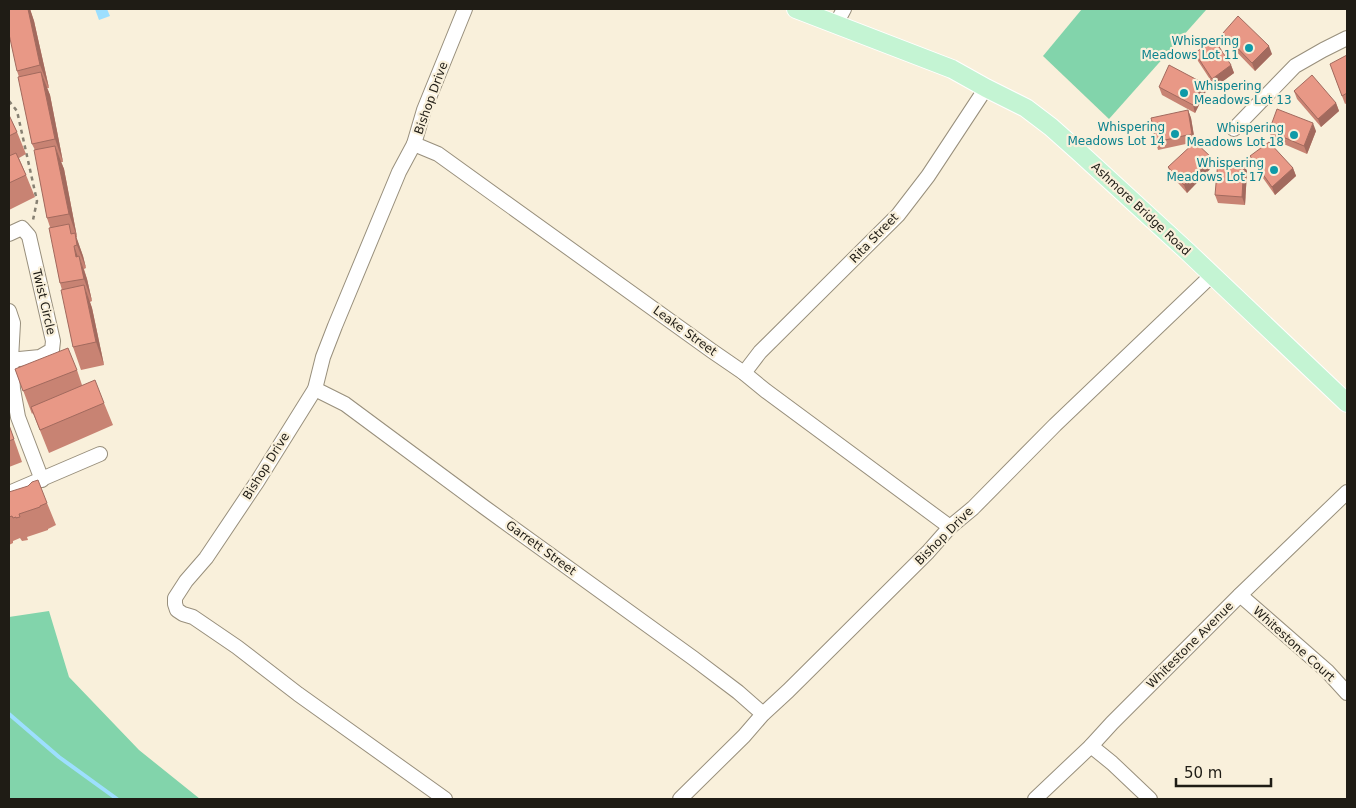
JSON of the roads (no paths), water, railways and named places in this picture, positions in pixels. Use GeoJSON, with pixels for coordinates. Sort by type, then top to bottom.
{"type":"FeatureCollection","features":[{"type":"Feature","properties":{"kind":"main road","name":"Ashmore Bridge Road"},"geometry":{"type":"LineString","coordinates":[[796,9],[840,16],[952,69],[1026,108],[1051,127],[1188,252],[1347,403]]}},
{"type":"Feature","properties":{"kind":"street","name":"Bishop Drive"},"geometry":{"type":"LineString","coordinates":[[445,799],[193,617],[182,614],[174,604],[175,598],[186,581],[206,558],[257,482],[314,389],[323,357],[335,326],[399,172],[414,144],[424,110],[465,9]]}},
{"type":"Feature","properties":{"kind":"street"},"geometry":{"type":"LineString","coordinates":[[1234,129],[1295,66],[1347,38]]}},
{"type":"Feature","properties":{"kind":"street","name":"Rita Street"},"geometry":{"type":"LineString","coordinates":[[744,373],[760,352],[898,214],[928,176],[986,88]]}},
{"type":"Feature","properties":{"kind":"street","name":"Leake Street"},"geometry":{"type":"LineString","coordinates":[[414,144],[438,154],[744,373],[950,527]]}},
{"type":"Feature","properties":{"kind":"street","name":"Twist Circle"},"geometry":{"type":"LineString","coordinates":[[9,234],[22,228],[29,236],[53,340],[52,350],[40,357],[10,360]]}},
{"type":"Feature","properties":{"kind":"street","name":"Bishop Drive"},"geometry":{"type":"LineString","coordinates":[[680,799],[744,736],[763,714],[928,552],[950,527],[1212,276]]}},
{"type":"Feature","properties":{"kind":"street"},"geometry":{"type":"LineString","coordinates":[[9,311],[13,323],[10,360],[18,417],[42,480]]}},
{"type":"Feature","properties":{"kind":"street","name":"Garrett Street"},"geometry":{"type":"LineString","coordinates":[[314,389],[346,404],[731,686],[763,714]]}},
{"type":"Feature","properties":{"kind":"street"},"geometry":{"type":"LineString","coordinates":[[9,493],[100,454]]}},
{"type":"Feature","properties":{"kind":"street","name":"Whitestone Avenue"},"geometry":{"type":"LineString","coordinates":[[1035,799],[1091,746],[1112,722],[1240,595],[1347,492]]}},
{"type":"Feature","properties":{"kind":"street","name":"Whitestone Court"},"geometry":{"type":"LineString","coordinates":[[1240,595],[1327,671],[1347,693]]}},
{"type":"Feature","properties":{"kind":"street"},"geometry":{"type":"LineString","coordinates":[[1091,746],[1150,799]]}},
{"type":"Feature","properties":{"kind":"water"},"geometry":{"type":"Polygon","coordinates":[[[95,9],[107,9],[110,16],[99,20],[95,9]]]}},
{"type":"Feature","properties":{"kind":"waterway"},"geometry":{"type":"LineString","coordinates":[[9,714],[59,757],[117,799]]}},
{"type":"Feature","properties":{"kind":"place","name":"Whispering Meadows Lot 11"},"geometry":{"type":"Point","coordinates":[1249,48]}},
{"type":"Feature","properties":{"kind":"place","name":"Whispering Meadows Lot 13"},"geometry":{"type":"Point","coordinates":[1184,93]}},
{"type":"Feature","properties":{"kind":"place","name":"Whispering Meadows Lot 14"},"geometry":{"type":"Point","coordinates":[1175,134]}},
{"type":"Feature","properties":{"kind":"place","name":"Whispering Meadows Lot 18"},"geometry":{"type":"Point","coordinates":[1294,135]}},
{"type":"Feature","properties":{"kind":"place","name":"Whispering Meadows Lot 17"},"geometry":{"type":"Point","coordinates":[1274,170]}}]}
